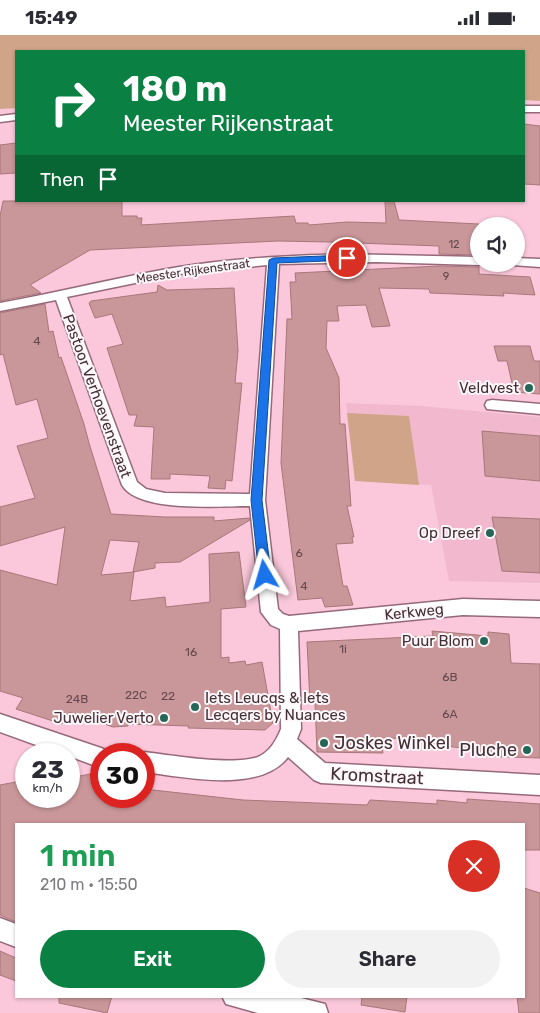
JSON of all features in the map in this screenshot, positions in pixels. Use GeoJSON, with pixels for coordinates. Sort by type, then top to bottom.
{"type":"FeatureCollection","features":[{"type":"Feature","properties":{"kind":"street"},"geometry":{"type":"LineString","coordinates":[[525,109],[540,109]]}},
{"type":"Feature","properties":{"kind":"street"},"geometry":{"type":"LineString","coordinates":[[0,119],[15,117]]}},
{"type":"Feature","properties":{"kind":"street","name":"Meester Rijkenstraat"},"geometry":{"type":"LineString","coordinates":[[0,307],[61,297],[146,277],[205,267],[273,260],[365,257],[470,261]]}},
{"type":"Feature","properties":{"kind":"street"},"geometry":{"type":"LineString","coordinates":[[155,763],[236,770],[262,766],[276,756],[286,743],[292,729],[289,624],[277,620],[270,612],[257,500],[273,260]]}},
{"type":"Feature","properties":{"kind":"street"},"geometry":{"type":"LineString","coordinates":[[525,262],[540,263]]}},
{"type":"Feature","properties":{"kind":"street","name":"Pastoor Verhoevenstraat"},"geometry":{"type":"LineString","coordinates":[[61,297],[130,485],[141,494],[165,499],[257,500]]}},
{"type":"Feature","properties":{"kind":"street"},"geometry":{"type":"LineString","coordinates":[[492,405],[540,409]]}},
{"type":"Feature","properties":{"kind":"street","name":"Kerkweg"},"geometry":{"type":"LineString","coordinates":[[289,624],[463,607],[540,609]]}},
{"type":"Feature","properties":{"kind":"street"},"geometry":{"type":"LineString","coordinates":[[0,723],[90,754]]}},
{"type":"Feature","properties":{"kind":"street","name":"Kromstraat"},"geometry":{"type":"LineString","coordinates":[[286,743],[321,773],[540,785]]}},
{"type":"Feature","properties":{"kind":"street"},"geometry":{"type":"LineString","coordinates":[[0,929],[15,936]]}},
{"type":"Feature","properties":{"kind":"street"},"geometry":{"type":"LineString","coordinates":[[244,998],[316,1013]]}},
{"type":"Feature","properties":{"kind":"shaded area"},"geometry":{"type":"Polygon","coordinates":[[[0,35],[540,35],[540,101],[525,100],[525,50],[15,50],[15,108],[0,109],[0,35]]]}},
{"type":"Feature","properties":{"kind":"shaded area","name":"Op Dreef"},"geometry":{"type":"Polygon","coordinates":[[[346,403],[422,406],[540,417],[540,583],[449,581],[431,485],[355,481],[346,403]]]}},
{"type":"Feature","properties":{"kind":"shaded area"},"geometry":{"type":"Polygon","coordinates":[[[347,413],[409,416],[419,485],[355,481],[347,413]]]}},
{"type":"Feature","properties":{"kind":"building"},"geometry":{"type":"Polygon","coordinates":[[[525,124],[540,126],[540,185],[525,184],[525,124]]]}},
{"type":"Feature","properties":{"kind":"building"},"geometry":{"type":"Polygon","coordinates":[[[15,143],[15,173],[0,174],[0,145],[15,143]]]}},
{"type":"Feature","properties":{"kind":"building"},"geometry":{"type":"Polygon","coordinates":[[[3,201],[122,202],[122,216],[142,218],[141,225],[294,216],[296,223],[308,223],[309,225],[347,222],[386,223],[385,202],[394,202],[399,220],[470,224],[470,255],[439,254],[439,246],[278,241],[90,250],[30,285],[41,293],[0,301],[0,216],[3,201]]]}},
{"type":"Feature","properties":{"kind":"building"},"geometry":{"type":"Polygon","coordinates":[[[439,266],[470,267],[470,272],[479,272],[479,274],[530,277],[535,295],[503,293],[504,296],[430,293],[429,289],[379,288],[390,326],[372,327],[366,305],[337,306],[339,321],[327,321],[326,348],[339,378],[340,424],[345,424],[351,506],[347,506],[354,537],[352,537],[353,543],[336,544],[343,586],[347,586],[353,605],[325,607],[322,598],[298,600],[281,463],[287,319],[292,319],[290,282],[296,282],[295,273],[439,266]]]}},
{"type":"Feature","properties":{"kind":"building"},"geometry":{"type":"Polygon","coordinates":[[[158,285],[167,290],[234,288],[238,351],[235,383],[242,383],[232,481],[226,480],[225,489],[208,488],[210,476],[170,474],[170,479],[151,479],[154,427],[134,426],[137,415],[129,415],[107,348],[123,344],[112,314],[95,318],[89,303],[91,301],[157,292],[158,285]]]}},
{"type":"Feature","properties":{"kind":"building"},"geometry":{"type":"Polygon","coordinates":[[[45,304],[49,332],[53,331],[59,358],[61,357],[84,424],[111,514],[214,517],[214,521],[249,518],[250,520],[180,562],[155,563],[155,568],[133,572],[139,542],[110,540],[101,575],[134,572],[130,601],[165,597],[166,607],[210,602],[209,554],[239,552],[246,607],[221,609],[221,658],[229,657],[229,663],[245,661],[246,665],[262,662],[273,723],[265,730],[128,724],[128,726],[113,727],[69,712],[62,724],[16,709],[23,698],[0,691],[0,570],[57,585],[65,527],[0,546],[0,507],[35,498],[17,446],[48,438],[37,399],[16,405],[3,354],[0,355],[0,313],[45,304]]]}},
{"type":"Feature","properties":{"kind":"building"},"geometry":{"type":"Polygon","coordinates":[[[494,346],[530,346],[534,361],[540,361],[540,394],[514,392],[507,361],[498,361],[494,346]]]}},
{"type":"Feature","properties":{"kind":"building"},"geometry":{"type":"Polygon","coordinates":[[[482,431],[540,436],[540,481],[485,476],[482,431]]]}},
{"type":"Feature","properties":{"kind":"building"},"geometry":{"type":"Polygon","coordinates":[[[492,517],[540,519],[540,573],[502,571],[492,517]]]}},
{"type":"Feature","properties":{"kind":"building"},"geometry":{"type":"Polygon","coordinates":[[[432,631],[488,636],[488,632],[509,634],[511,663],[540,664],[540,758],[478,756],[477,749],[429,745],[428,739],[381,738],[383,753],[317,752],[315,702],[310,702],[307,642],[433,636],[432,631]]]}},
{"type":"Feature","properties":{"kind":"building"},"geometry":{"type":"Polygon","coordinates":[[[90,774],[90,808],[155,808],[155,790],[243,800],[367,805],[370,800],[437,804],[437,800],[467,803],[467,799],[540,804],[540,850],[525,850],[525,823],[15,823],[15,922],[0,915],[0,785],[15,782],[15,808],[80,808],[80,776],[90,774]]]}},
{"type":"Feature","properties":{"kind":"building"},"geometry":{"type":"Polygon","coordinates":[[[525,888],[540,893],[540,1013],[519,1013],[517,998],[525,998],[525,888]]]}},
{"type":"Feature","properties":{"kind":"building"},"geometry":{"type":"Polygon","coordinates":[[[0,951],[15,958],[15,981],[0,975],[0,951]]]}},
{"type":"Feature","properties":{"kind":"building"},"geometry":{"type":"Polygon","coordinates":[[[59,998],[111,998],[107,1013],[59,1003],[59,998]]]}},
{"type":"Feature","properties":{"kind":"building"},"geometry":{"type":"Polygon","coordinates":[[[362,998],[407,998],[405,1012],[361,1005],[362,998]]]}},
{"type":"Feature","properties":{"kind":"place","name":"Veldvest"},"geometry":{"type":"Point","coordinates":[529,388]}},
{"type":"Feature","properties":{"kind":"place","name":"Op Dreef"},"geometry":{"type":"Point","coordinates":[490,533]}},
{"type":"Feature","properties":{"kind":"place","name":"Puur Blom"},"geometry":{"type":"Point","coordinates":[484,641]}},
{"type":"Feature","properties":{"kind":"place","name":"Iets Leucqs & Iets Lecqers by Nuances"},"geometry":{"type":"Point","coordinates":[195,707]}},
{"type":"Feature","properties":{"kind":"place","name":"Juwelier Verto"},"geometry":{"type":"Point","coordinates":[164,718]}},
{"type":"Feature","properties":{"kind":"place","name":"Joskes Winkel"},"geometry":{"type":"Point","coordinates":[324,743]}},
{"type":"Feature","properties":{"kind":"place","name":"Pluche"},"geometry":{"type":"Point","coordinates":[527,750]}},
{"type":"Feature","properties":{"kind":"route"},"geometry":{"type":"LineString","coordinates":[[265,575],[257,500],[273,260],[347,258]]}}]}
